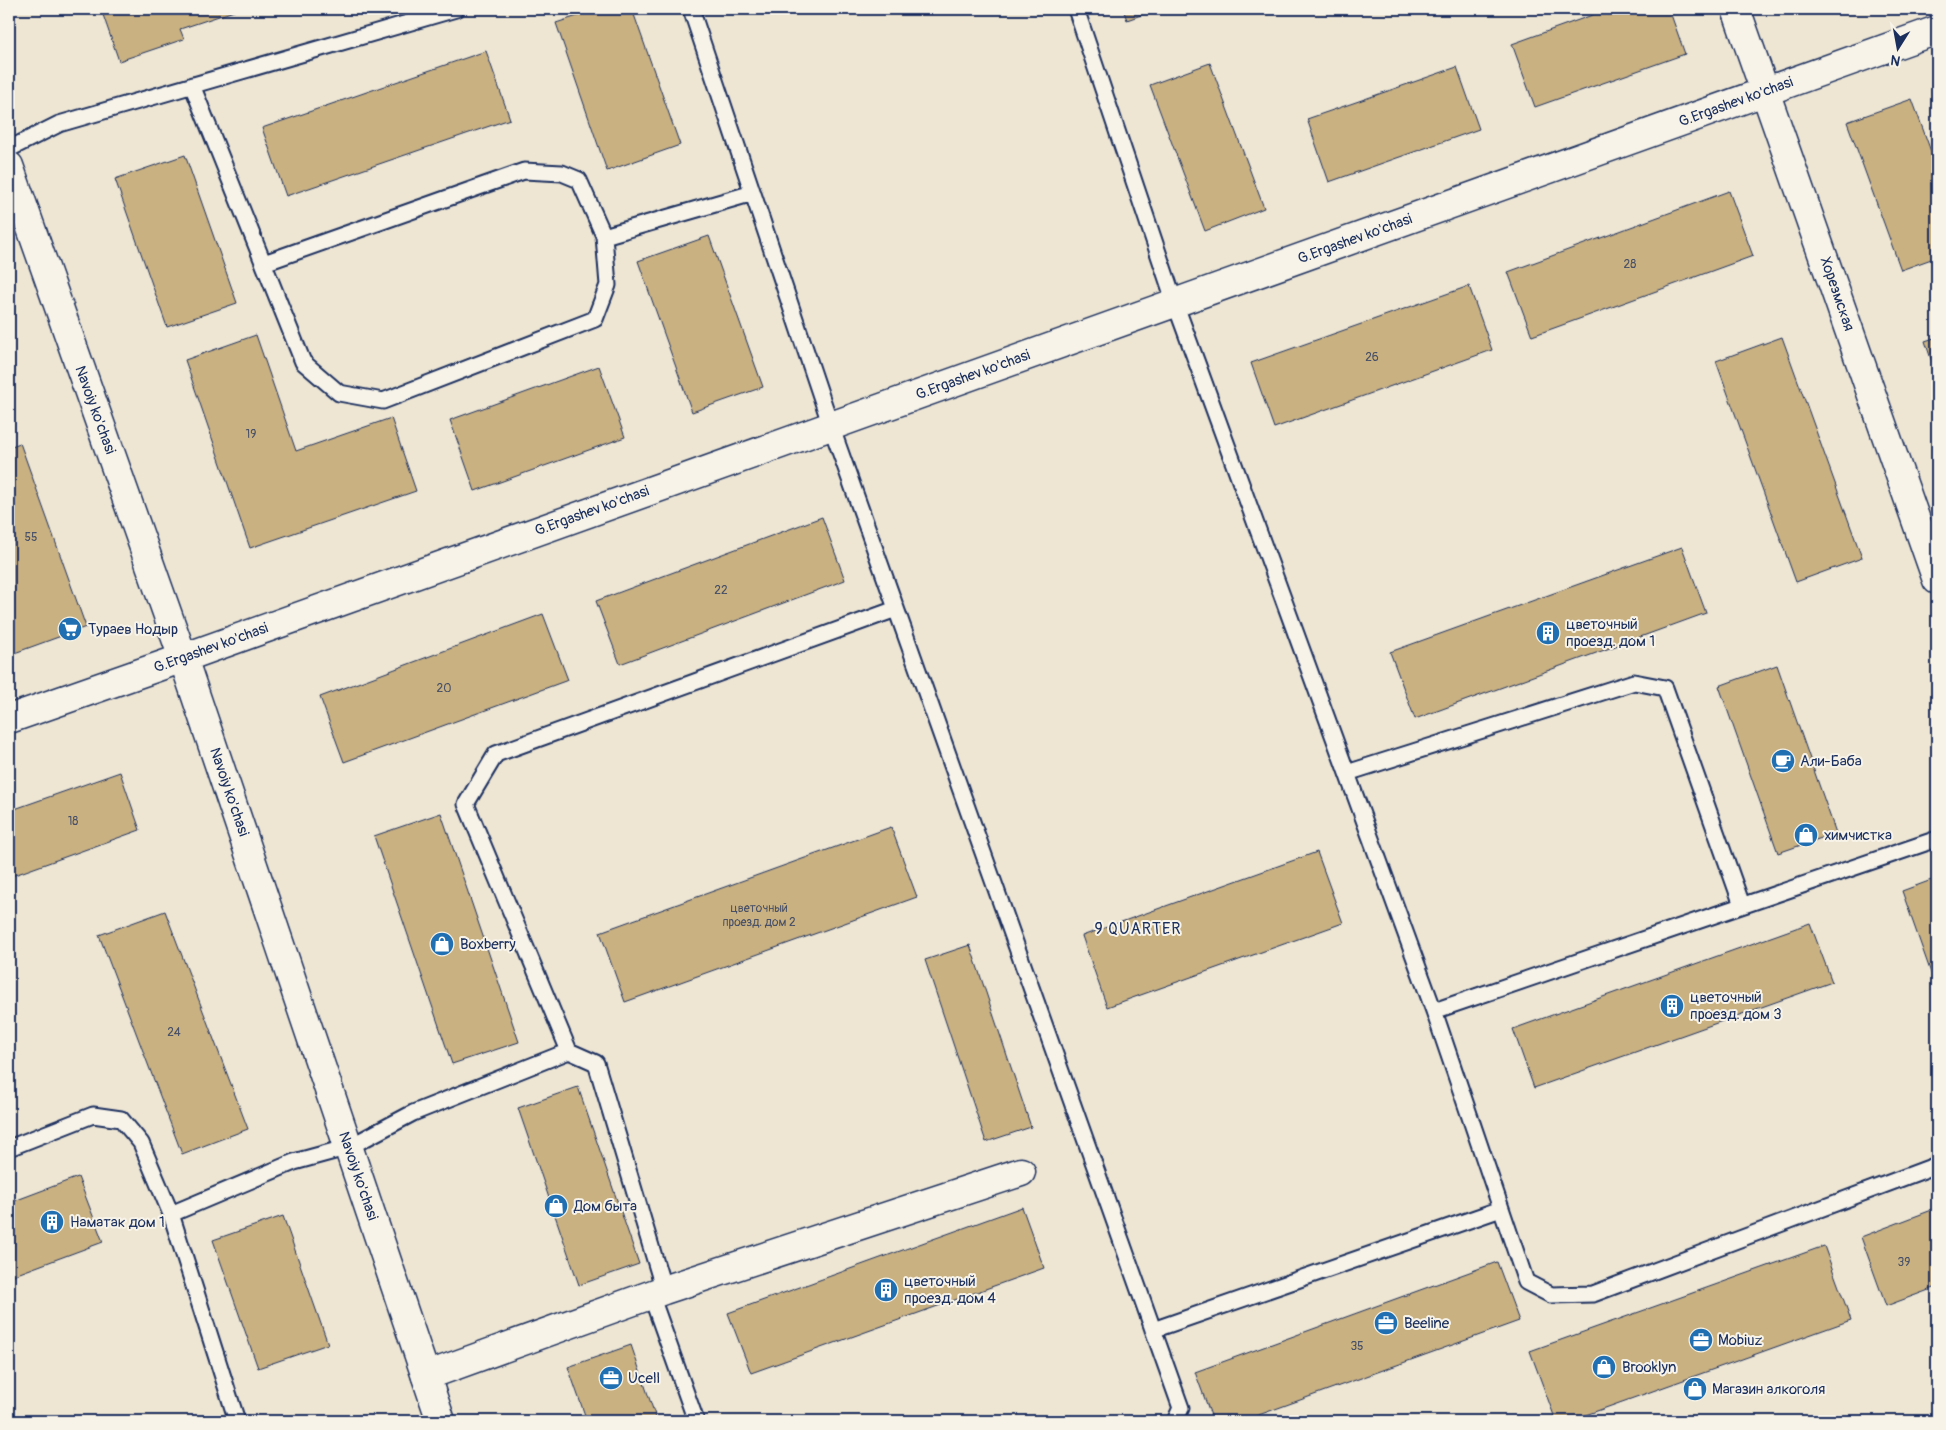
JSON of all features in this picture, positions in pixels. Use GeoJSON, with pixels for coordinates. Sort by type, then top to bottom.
{"type":"FeatureCollection","features":[{"type":"Feature","properties":{"kind":"street","name":"Хорезмская"},"geometry":{"type":"LineString","coordinates":[[1736,9],[1937,580]]}},
{"type":"Feature","properties":{"kind":"street","name":"G.Ergashev ko'chasi"},"geometry":{"type":"LineString","coordinates":[[9,719],[1937,30]]}},
{"type":"Feature","properties":{"kind":"street","name":"Navoiy ko'chasi"},"geometry":{"type":"LineString","coordinates":[[9,166],[184,658],[441,1421]]}},
{"type":"Feature","properties":{"kind":"street"},"geometry":{"type":"LineString","coordinates":[[426,1376],[658,1292],[1021,1172]]}},
{"type":"Feature","properties":{"kind":"lane"},"geometry":{"type":"LineString","coordinates":[[9,149],[59,124],[456,9]]}},
{"type":"Feature","properties":{"kind":"lane"},"geometry":{"type":"LineString","coordinates":[[691,9],[831,426],[1181,1408],[1175,1421]]}},
{"type":"Feature","properties":{"kind":"lane"},"geometry":{"type":"LineString","coordinates":[[1076,9],[1175,303],[1434,1011],[1526,1282],[1551,1295],[1593,1294],[1937,1165]]}},
{"type":"Feature","properties":{"kind":"lane"},"geometry":{"type":"LineString","coordinates":[[192,85],[303,362],[339,393],[383,401],[595,319],[608,285],[604,236],[579,180],[562,173],[524,171],[264,263]]}},
{"type":"Feature","properties":{"kind":"lane"},"geometry":{"type":"LineString","coordinates":[[604,236],[753,192]]}},
{"type":"Feature","properties":{"kind":"lane"},"geometry":{"type":"LineString","coordinates":[[696,1421],[658,1292],[596,1064],[569,1051],[466,804],[496,754],[896,609]]}},
{"type":"Feature","properties":{"kind":"lane"},"geometry":{"type":"LineString","coordinates":[[1347,773],[1634,682],[1665,688],[1742,905]]}},
{"type":"Feature","properties":{"kind":"lane"},"geometry":{"type":"LineString","coordinates":[[1434,1011],[1937,839]]}},
{"type":"Feature","properties":{"kind":"lane"},"geometry":{"type":"LineString","coordinates":[[171,1214],[294,1162],[348,1147],[413,1113],[569,1051]]}},
{"type":"Feature","properties":{"kind":"lane"},"geometry":{"type":"LineString","coordinates":[[9,1148],[93,1115],[121,1119],[141,1143],[171,1214],[237,1421]]}},
{"type":"Feature","properties":{"kind":"lane"},"geometry":{"type":"LineString","coordinates":[[1154,1330],[1501,1209]]}},
{"type":"Feature","properties":{"kind":"building"},"geometry":{"type":"Polygon","coordinates":[[[101,9],[240,9],[180,29],[184,39],[119,61],[101,9]]]}},
{"type":"Feature","properties":{"kind":"building"},"geometry":{"type":"Polygon","coordinates":[[[599,9],[632,9],[680,145],[607,171],[556,23],[599,9]]]}},
{"type":"Feature","properties":{"kind":"building"},"geometry":{"type":"Polygon","coordinates":[[[1123,9],[1158,9],[1127,20],[1123,9]]]}},
{"type":"Feature","properties":{"kind":"building"},"geometry":{"type":"Polygon","coordinates":[[[1609,9],[1669,9],[1685,54],[1535,107],[1512,44],[1609,9]]]}},
{"type":"Feature","properties":{"kind":"building"},"geometry":{"type":"Polygon","coordinates":[[[486,51],[510,119],[286,196],[262,128],[486,51]]]}},
{"type":"Feature","properties":{"kind":"building"},"geometry":{"type":"Polygon","coordinates":[[[1210,63],[1264,208],[1205,231],[1150,85],[1210,63]]]}},
{"type":"Feature","properties":{"kind":"building"},"geometry":{"type":"Polygon","coordinates":[[[1457,67],[1479,129],[1329,182],[1307,119],[1457,67]]]}},
{"type":"Feature","properties":{"kind":"building"},"geometry":{"type":"Polygon","coordinates":[[[1912,99],[1937,168],[1937,257],[1901,270],[1847,122],[1912,99]]]}},
{"type":"Feature","properties":{"kind":"building"},"geometry":{"type":"Polygon","coordinates":[[[185,155],[237,303],[167,327],[115,179],[185,155]]]}},
{"type":"Feature","properties":{"kind":"building"},"geometry":{"type":"Polygon","coordinates":[[[1729,191],[1753,256],[1532,336],[1508,272],[1729,191]]]}},
{"type":"Feature","properties":{"kind":"building"},"geometry":{"type":"Polygon","coordinates":[[[709,236],[763,387],[692,412],[638,261],[709,236]]]}},
{"type":"Feature","properties":{"kind":"building"},"geometry":{"type":"Polygon","coordinates":[[[1469,286],[1492,350],[1274,428],[1251,363],[1469,286]]]}},
{"type":"Feature","properties":{"kind":"building"},"geometry":{"type":"Polygon","coordinates":[[[256,335],[296,451],[391,418],[416,491],[250,548],[185,360],[256,335]]]}},
{"type":"Feature","properties":{"kind":"building"},"geometry":{"type":"Polygon","coordinates":[[[1782,337],[1862,558],[1796,582],[1716,361],[1782,337]]]}},
{"type":"Feature","properties":{"kind":"building"},"geometry":{"type":"Polygon","coordinates":[[[1937,337],[1937,377],[1925,341],[1937,337]]]}},
{"type":"Feature","properties":{"kind":"building"},"geometry":{"type":"Polygon","coordinates":[[[599,366],[625,437],[475,491],[450,420],[599,366]]]}},
{"type":"Feature","properties":{"kind":"building"},"geometry":{"type":"Polygon","coordinates":[[[20,443],[86,627],[9,655],[9,447],[20,443]]]}},
{"type":"Feature","properties":{"kind":"building"},"geometry":{"type":"Polygon","coordinates":[[[822,517],[845,580],[620,664],[596,601],[822,517]]]}},
{"type":"Feature","properties":{"kind":"building","name":"цветочный проезд. дом 1"},"geometry":{"type":"Polygon","coordinates":[[[1682,547],[1706,613],[1415,719],[1390,652],[1682,547]]]}},
{"type":"Feature","properties":{"kind":"building"},"geometry":{"type":"Polygon","coordinates":[[[543,614],[568,680],[344,762],[320,697],[543,614]]]}},
{"type":"Feature","properties":{"kind":"building"},"geometry":{"type":"Polygon","coordinates":[[[1777,665],[1836,833],[1778,853],[1719,686],[1777,665]]]}},
{"type":"Feature","properties":{"kind":"building"},"geometry":{"type":"Polygon","coordinates":[[[120,772],[140,830],[9,877],[9,811],[120,772]]]}},
{"type":"Feature","properties":{"kind":"building"},"geometry":{"type":"Polygon","coordinates":[[[441,813],[519,1042],[452,1064],[374,836],[441,813]]]}},
{"type":"Feature","properties":{"kind":"building"},"geometry":{"type":"Polygon","coordinates":[[[891,827],[917,897],[625,1002],[600,932],[891,827]]]}},
{"type":"Feature","properties":{"kind":"building"},"geometry":{"type":"Polygon","coordinates":[[[1317,852],[1343,923],[1107,1007],[1082,936],[1317,852]]]}},
{"type":"Feature","properties":{"kind":"building"},"geometry":{"type":"Polygon","coordinates":[[[1937,878],[1937,990],[1902,891],[1937,878]]]}},
{"type":"Feature","properties":{"kind":"building"},"geometry":{"type":"Polygon","coordinates":[[[165,911],[248,1129],[182,1154],[99,935],[165,911]]]}},
{"type":"Feature","properties":{"kind":"building","name":"цветочный проезд. дом 3"},"geometry":{"type":"Polygon","coordinates":[[[1810,923],[1832,982],[1534,1088],[1513,1029],[1810,923]]]}},
{"type":"Feature","properties":{"kind":"building"},"geometry":{"type":"Polygon","coordinates":[[[970,945],[1031,1127],[986,1142],[925,960],[970,945]]]}},
{"type":"Feature","properties":{"kind":"building"},"geometry":{"type":"Polygon","coordinates":[[[578,1087],[639,1264],[579,1285],[518,1108],[578,1087]]]}},
{"type":"Feature","properties":{"kind":"building","name":"Наматак дом 1"},"geometry":{"type":"Polygon","coordinates":[[[78,1177],[103,1242],[9,1277],[9,1203],[78,1177]]]}},
{"type":"Feature","properties":{"kind":"building","name":"цветочный проезд. дом 4"},"geometry":{"type":"Polygon","coordinates":[[[1022,1207],[1044,1268],[751,1373],[728,1313],[1022,1207]]]}},
{"type":"Feature","properties":{"kind":"building"},"geometry":{"type":"Polygon","coordinates":[[[1937,1208],[1937,1287],[1886,1306],[1861,1237],[1937,1208]]]}},
{"type":"Feature","properties":{"kind":"building"},"geometry":{"type":"Polygon","coordinates":[[[283,1216],[328,1344],[258,1368],[213,1240],[283,1216]]]}},
{"type":"Feature","properties":{"kind":"building"},"geometry":{"type":"Polygon","coordinates":[[[1824,1246],[1851,1320],[1569,1421],[1556,1421],[1530,1351],[1824,1246]]]}},
{"type":"Feature","properties":{"kind":"building"},"geometry":{"type":"Polygon","coordinates":[[[1497,1262],[1519,1321],[1242,1421],[1213,1421],[1195,1372],[1497,1262]]]}},
{"type":"Feature","properties":{"kind":"building"},"geometry":{"type":"Polygon","coordinates":[[[631,1345],[657,1421],[587,1421],[568,1367],[631,1345]]]}},
{"type":"Feature","properties":{"kind":"place","name":"Тураев Нодыр"},"geometry":{"type":"Point","coordinates":[70,629]}},
{"type":"Feature","properties":{"kind":"place","name":"цветочный проезд. дом 1"},"geometry":{"type":"Point","coordinates":[1548,633]}},
{"type":"Feature","properties":{"kind":"place","name":"Али-Баба"},"geometry":{"type":"Point","coordinates":[1783,761]}},
{"type":"Feature","properties":{"kind":"place","name":"химчистка"},"geometry":{"type":"Point","coordinates":[1806,835]}},
{"type":"Feature","properties":{"kind":"place","name":"Boxberry"},"geometry":{"type":"Point","coordinates":[442,944]}},
{"type":"Feature","properties":{"kind":"place","name":"цветочный проезд. дом 3"},"geometry":{"type":"Point","coordinates":[1672,1006]}},
{"type":"Feature","properties":{"kind":"place","name":"Дом быта"},"geometry":{"type":"Point","coordinates":[556,1206]}},
{"type":"Feature","properties":{"kind":"place","name":"Наматак дом 1"},"geometry":{"type":"Point","coordinates":[52,1222]}},
{"type":"Feature","properties":{"kind":"place","name":"цветочный проезд. дом 4"},"geometry":{"type":"Point","coordinates":[886,1290]}},
{"type":"Feature","properties":{"kind":"place","name":"Beeline"},"geometry":{"type":"Point","coordinates":[1386,1323]}},
{"type":"Feature","properties":{"kind":"place","name":"Mobiuz"},"geometry":{"type":"Point","coordinates":[1701,1340]}},
{"type":"Feature","properties":{"kind":"place","name":"Brooklyn"},"geometry":{"type":"Point","coordinates":[1604,1367]}},
{"type":"Feature","properties":{"kind":"place","name":"Ucell"},"geometry":{"type":"Point","coordinates":[611,1378]}},
{"type":"Feature","properties":{"kind":"place","name":"Магазин алкоголя"},"geometry":{"type":"Point","coordinates":[1695,1389]}},
{"type":"Feature","properties":{"kind":"district","name":"9 QUARTER"},"geometry":{"type":"Point","coordinates":[1138,929]}}]}
